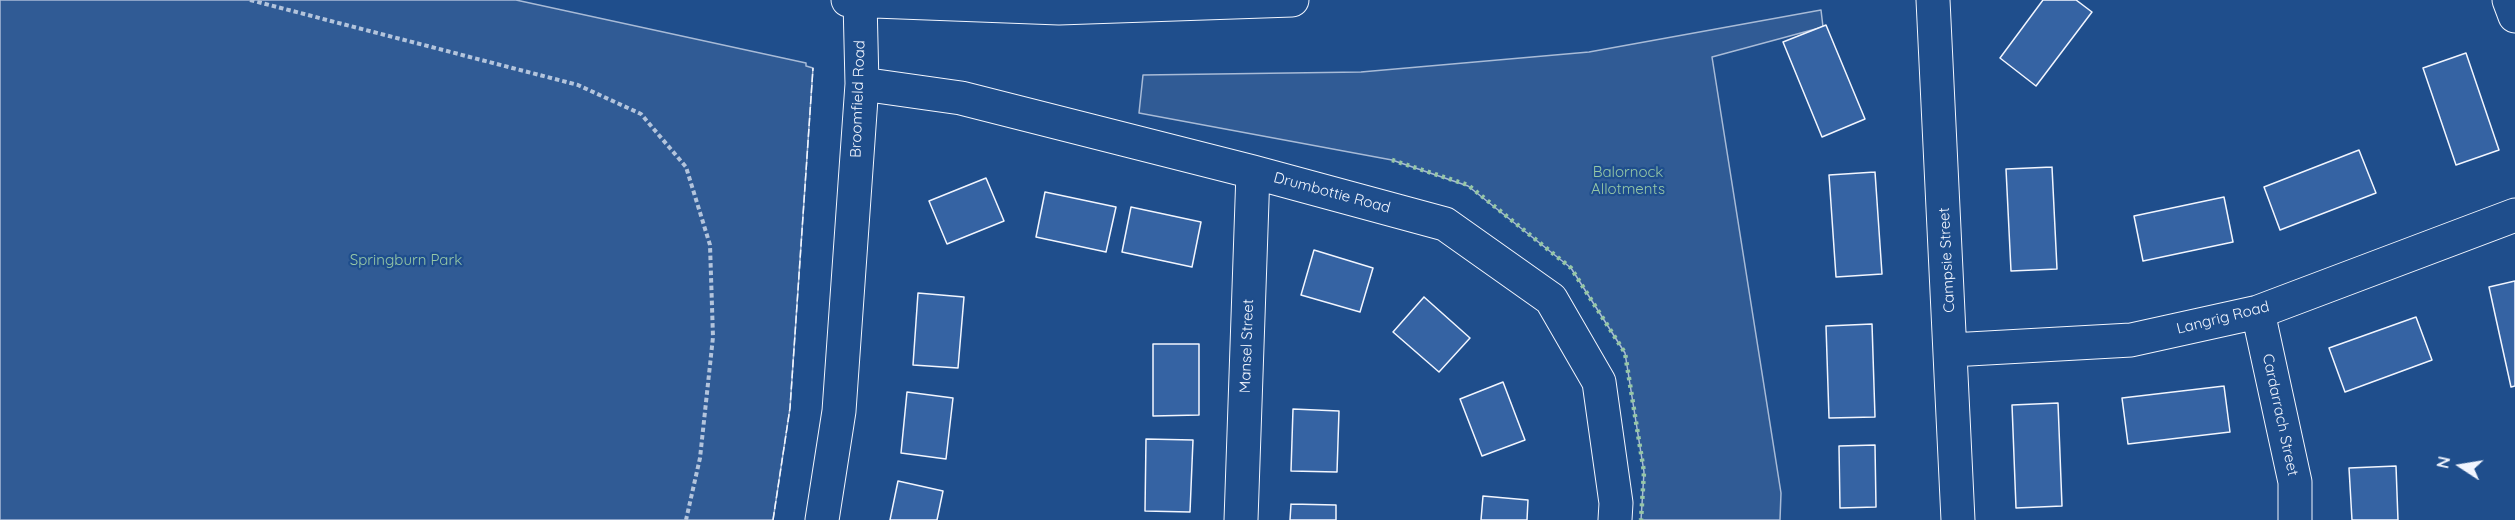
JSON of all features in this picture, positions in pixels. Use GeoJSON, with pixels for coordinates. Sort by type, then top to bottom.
{"type":"FeatureCollection","features":[{"type":"Feature","properties":{"kind":"street","name":"Broomfield Road"},"geometry":{"type":"LineString","coordinates":[[822,520],[839,411],[862,84],[854,1],[1059,8],[1292,0]]}},
{"type":"Feature","properties":{"kind":"street","name":"Campsie Street"},"geometry":{"type":"LineString","coordinates":[[1933,0],[1958,520]]}},
{"type":"Feature","properties":{"kind":"street"},"geometry":{"type":"LineString","coordinates":[[2509,0],[2515,16]]}},
{"type":"Feature","properties":{"kind":"street","name":"Drumbottie Road"},"geometry":{"type":"LineString","coordinates":[[862,84],[961,98],[1253,172],[1444,224],[1551,299],[1599,382],[1616,503],[1615,520]]}},
{"type":"Feature","properties":{"kind":"street","name":"Mansel Street"},"geometry":{"type":"LineString","coordinates":[[1241,520],[1253,172]]}},
{"type":"Feature","properties":{"kind":"street","name":"Langrig Road"},"geometry":{"type":"LineString","coordinates":[[1951,350],[2131,340],[2258,312],[2515,215]]}},
{"type":"Feature","properties":{"kind":"street","name":"Cardarrach Street"},"geometry":{"type":"LineString","coordinates":[[2258,312],[2295,482],[2295,520]]}},
{"type":"Feature","properties":{"kind":"path"},"geometry":{"type":"LineString","coordinates":[[250,0],[578,85],[641,114],[686,166],[710,245],[713,338],[700,458],[686,520]]}},
{"type":"Feature","properties":{"kind":"green space","name":"Springburn Park"},"geometry":{"type":"Polygon","coordinates":[[[0,0],[516,0],[806,63],[806,66],[813,68],[790,408],[773,520],[0,520],[0,0]]]}},
{"type":"Feature","properties":{"kind":"green space","name":"Balornock Allotments"},"geometry":{"type":"Polygon","coordinates":[[[1821,10],[1823,27],[1712,57],[1781,493],[1780,520],[1641,520],[1644,472],[1625,353],[1571,268],[1468,186],[1392,160],[1139,113],[1143,75],[1361,72],[1589,52],[1821,10]]]}},
{"type":"Feature","properties":{"kind":"building"},"geometry":{"type":"Polygon","coordinates":[[[2043,0],[2076,0],[2092,12],[2036,86],[2000,58],[2043,0]]]}},
{"type":"Feature","properties":{"kind":"building"},"geometry":{"type":"Polygon","coordinates":[[[1826,25],[1865,119],[1822,137],[1783,42],[1826,25]]]}},
{"type":"Feature","properties":{"kind":"building"},"geometry":{"type":"Polygon","coordinates":[[[2466,53],[2499,150],[2456,165],[2423,68],[2466,53]]]}},
{"type":"Feature","properties":{"kind":"building"},"geometry":{"type":"Polygon","coordinates":[[[2359,150],[2376,193],[2280,230],[2264,187],[2359,150]]]}},
{"type":"Feature","properties":{"kind":"building"},"geometry":{"type":"Polygon","coordinates":[[[2052,167],[2057,269],[2011,271],[2006,169],[2052,167]]]}},
{"type":"Feature","properties":{"kind":"building"},"geometry":{"type":"Polygon","coordinates":[[[1875,172],[1882,274],[1836,277],[1829,175],[1875,172]]]}},
{"type":"Feature","properties":{"kind":"building"},"geometry":{"type":"Polygon","coordinates":[[[986,178],[1004,221],[947,244],[929,201],[986,178]]]}},
{"type":"Feature","properties":{"kind":"building"},"geometry":{"type":"Polygon","coordinates":[[[1045,192],[1116,207],[1106,252],[1036,237],[1045,192]]]}},
{"type":"Feature","properties":{"kind":"building"},"geometry":{"type":"Polygon","coordinates":[[[2224,197],[2233,242],[2143,261],[2134,216],[2224,197]]]}},
{"type":"Feature","properties":{"kind":"building"},"geometry":{"type":"Polygon","coordinates":[[[1131,207],[1201,222],[1192,267],[1122,252],[1131,207]]]}},
{"type":"Feature","properties":{"kind":"building"},"geometry":{"type":"Polygon","coordinates":[[[1314,250],[1373,268],[1360,312],[1301,295],[1314,250]]]}},
{"type":"Feature","properties":{"kind":"building"},"geometry":{"type":"Polygon","coordinates":[[[2515,281],[2515,386],[2511,387],[2489,287],[2515,281]]]}},
{"type":"Feature","properties":{"kind":"building"},"geometry":{"type":"Polygon","coordinates":[[[918,293],[964,297],[958,368],[913,365],[918,293]]]}},
{"type":"Feature","properties":{"kind":"building"},"geometry":{"type":"Polygon","coordinates":[[[1424,297],[1470,338],[1439,372],[1393,332],[1424,297]]]}},
{"type":"Feature","properties":{"kind":"building"},"geometry":{"type":"Polygon","coordinates":[[[2416,317],[2432,360],[2345,392],[2329,348],[2416,317]]]}},
{"type":"Feature","properties":{"kind":"building"},"geometry":{"type":"Polygon","coordinates":[[[1872,324],[1875,417],[1829,418],[1826,326],[1872,324]]]}},
{"type":"Feature","properties":{"kind":"building"},"geometry":{"type":"Polygon","coordinates":[[[1153,344],[1199,344],[1199,415],[1153,416],[1153,344]]]}},
{"type":"Feature","properties":{"kind":"building"},"geometry":{"type":"Polygon","coordinates":[[[1503,382],[1525,440],[1482,456],[1460,399],[1503,382]]]}},
{"type":"Feature","properties":{"kind":"building"},"geometry":{"type":"Polygon","coordinates":[[[2224,386],[2230,432],[2128,444],[2122,398],[2224,386]]]}},
{"type":"Feature","properties":{"kind":"building"},"geometry":{"type":"Polygon","coordinates":[[[907,392],[953,398],[946,459],[901,453],[907,392]]]}},
{"type":"Feature","properties":{"kind":"building"},"geometry":{"type":"Polygon","coordinates":[[[2058,403],[2062,506],[2016,508],[2012,405],[2058,403]]]}},
{"type":"Feature","properties":{"kind":"building"},"geometry":{"type":"Polygon","coordinates":[[[1293,409],[1339,411],[1337,472],[1291,471],[1293,409]]]}},
{"type":"Feature","properties":{"kind":"building"},"geometry":{"type":"Polygon","coordinates":[[[1146,439],[1193,440],[1190,512],[1145,511],[1146,439]]]}},
{"type":"Feature","properties":{"kind":"building"},"geometry":{"type":"Polygon","coordinates":[[[1875,445],[1876,507],[1840,508],[1839,446],[1875,445]]]}},
{"type":"Feature","properties":{"kind":"building"},"geometry":{"type":"Polygon","coordinates":[[[2396,466],[2398,520],[2352,520],[2349,468],[2396,466]]]}},
{"type":"Feature","properties":{"kind":"building"},"geometry":{"type":"Polygon","coordinates":[[[898,481],[943,491],[937,520],[890,520],[898,481]]]}},
{"type":"Feature","properties":{"kind":"building"},"geometry":{"type":"Polygon","coordinates":[[[1483,496],[1528,500],[1527,520],[1481,520],[1483,496]]]}},
{"type":"Feature","properties":{"kind":"building"},"geometry":{"type":"Polygon","coordinates":[[[1291,504],[1336,505],[1336,520],[1290,520],[1291,504]]]}},
{"type":"Feature","properties":{"kind":"hedge"},"geometry":{"type":"LineString","coordinates":[[1392,160],[1468,185],[1571,268],[1625,353],[1644,472],[1641,520]]}},
{"type":"Feature","properties":{"kind":"fence"},"geometry":{"type":"LineString","coordinates":[[773,520],[790,408],[813,68]]}}]}
